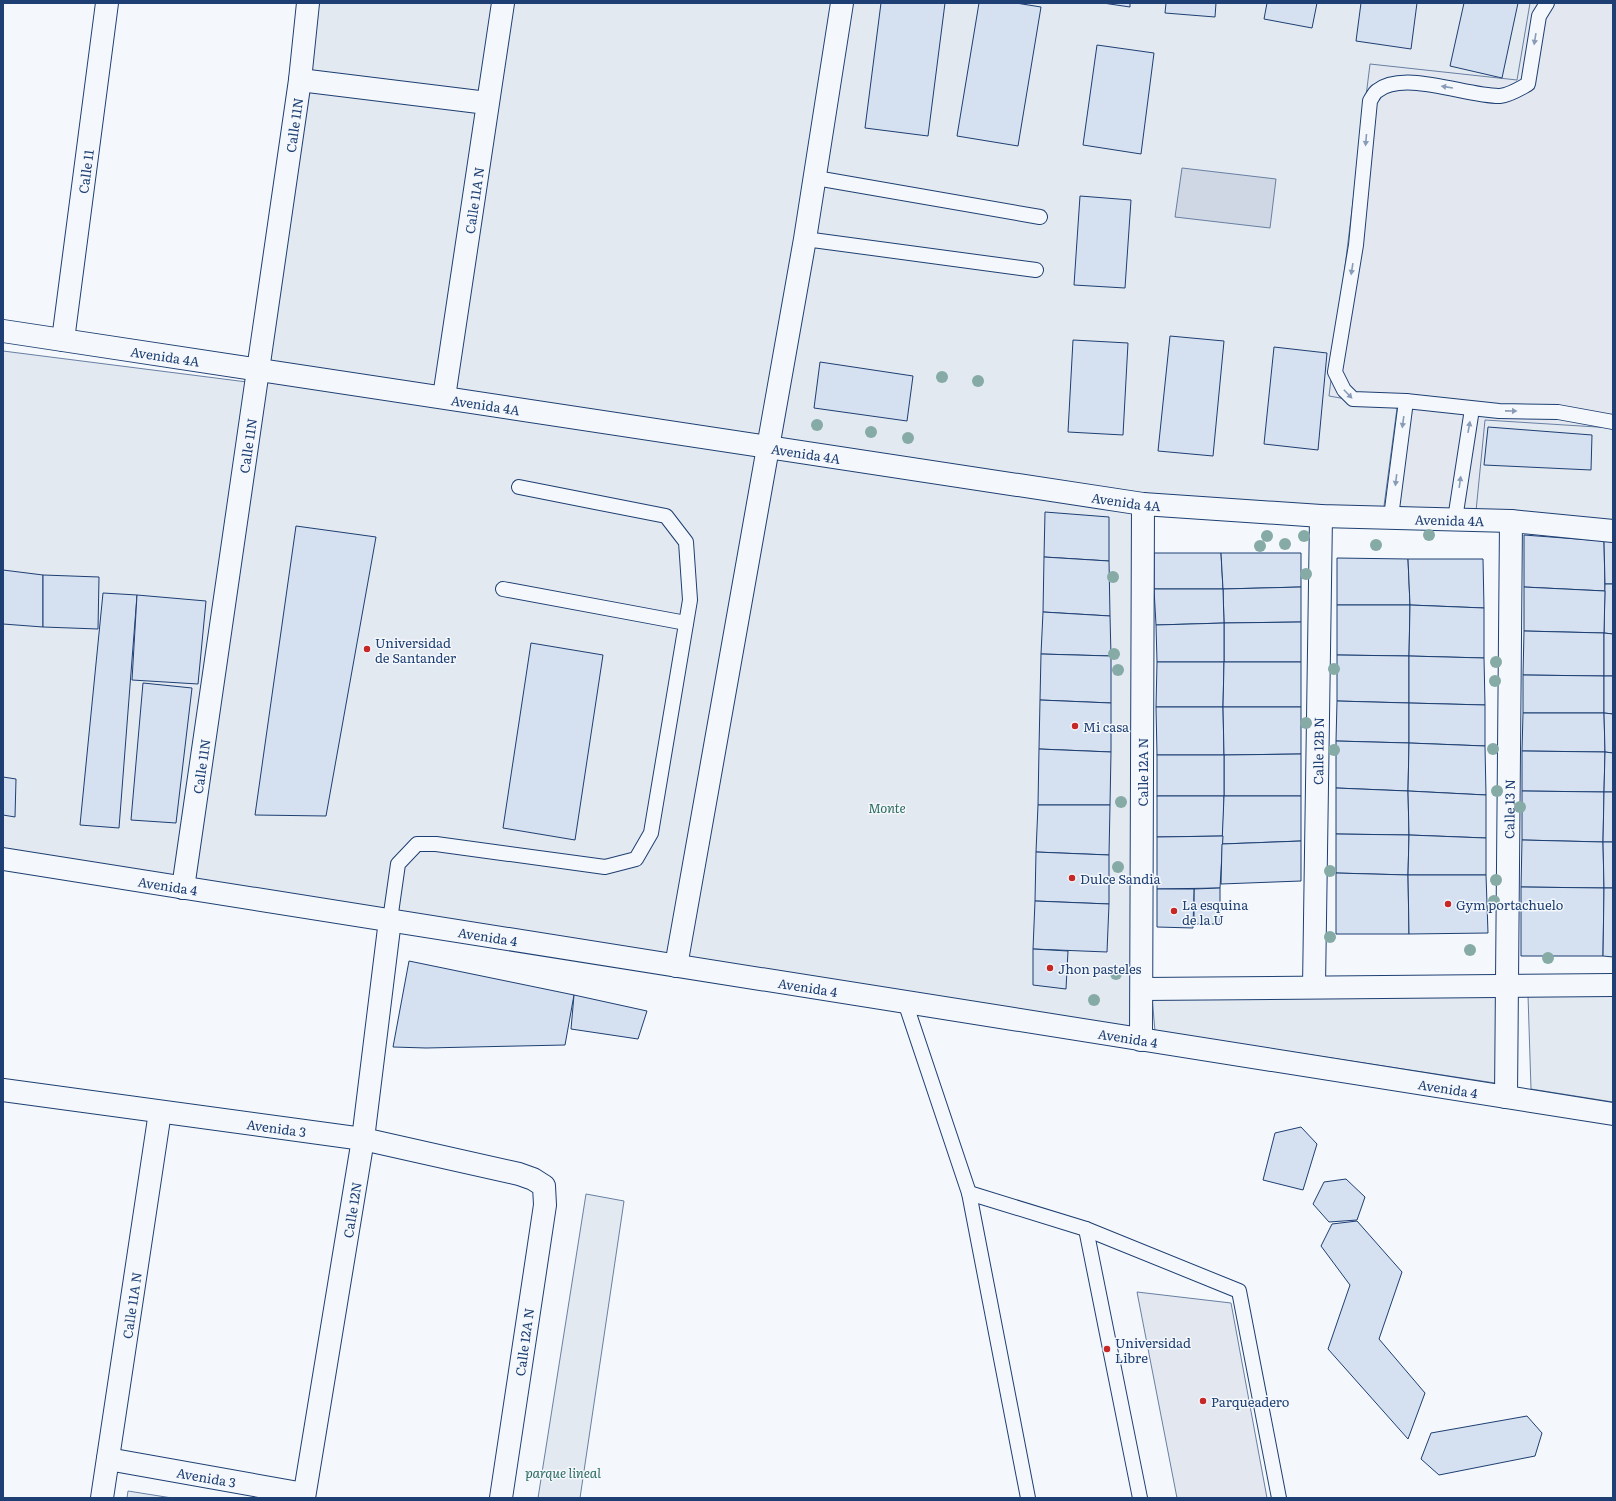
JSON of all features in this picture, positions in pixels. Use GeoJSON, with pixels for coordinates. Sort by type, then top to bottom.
{"type":"FeatureCollection","features":[{"type":"Feature","properties":{"kind":"street","name":"Calle 11"},"geometry":{"type":"LineString","coordinates":[[63,340],[106,3]]}},
{"type":"Feature","properties":{"kind":"street","name":"Calle 11N"},"geometry":{"type":"LineString","coordinates":[[183,888],[300,80],[308,3]]}},
{"type":"Feature","properties":{"kind":"street","name":"Calle 11A N"},"geometry":{"type":"LineString","coordinates":[[444,397],[503,3]]}},
{"type":"Feature","properties":{"kind":"street"},"geometry":{"type":"LineString","coordinates":[[676,966],[816,178],[842,3]]}},
{"type":"Feature","properties":{"kind":"street"},"geometry":{"type":"LineString","coordinates":[[300,80],[487,102]]}},
{"type":"Feature","properties":{"kind":"street","name":"Avenida 4A"},"geometry":{"type":"LineString","coordinates":[[3,330],[1143,504],[1321,516],[1511,521],[1613,531]]}},
{"type":"Feature","properties":{"kind":"street","name":"Calle 12A N"},"geometry":{"type":"LineString","coordinates":[[1142,1040],[1143,504]]}},
{"type":"Feature","properties":{"kind":"street","name":"Calle 12B N"},"geometry":{"type":"LineString","coordinates":[[1314,987],[1321,516]]}},
{"type":"Feature","properties":{"kind":"street","name":"Calle 13 N"},"geometry":{"type":"LineString","coordinates":[[1506,1097],[1511,521]]}},
{"type":"Feature","properties":{"kind":"street","name":"Avenida 4"},"geometry":{"type":"LineString","coordinates":[[3,859],[1613,1114]]}},
{"type":"Feature","properties":{"kind":"street","name":"Calle 12N"},"geometry":{"type":"LineString","coordinates":[[304,1496],[363,1139],[390,920]]}},
{"type":"Feature","properties":{"kind":"street"},"geometry":{"type":"LineString","coordinates":[[1142,989],[1613,985]]}},
{"type":"Feature","properties":{"kind":"street","name":"Avenida 3"},"geometry":{"type":"LineString","coordinates":[[3,1090],[363,1139],[519,1174],[533,1179],[544,1186]]}},
{"type":"Feature","properties":{"kind":"street","name":"Calle 11A N"},"geometry":{"type":"LineString","coordinates":[[102,1498],[160,1112]]}},
{"type":"Feature","properties":{"kind":"street","name":"Calle 12A N"},"geometry":{"type":"LineString","coordinates":[[501,1498],[545,1205],[544,1186]]}},
{"type":"Feature","properties":{"kind":"street","name":"Avenida 3"},"geometry":{"type":"LineString","coordinates":[[108,1459],[304,1496]]}},
{"type":"Feature","properties":{"kind":"lane"},"geometry":{"type":"LineString","coordinates":[[1547,3],[1539,16],[1528,84],[1515,92],[1500,96],[1412,83],[1388,86],[1373,96],[1356,245],[1335,372],[1344,390],[1353,399],[1406,401],[1472,409],[1558,412],[1613,422]]}},
{"type":"Feature","properties":{"kind":"lane"},"geometry":{"type":"LineString","coordinates":[[816,178],[1040,217]]}},
{"type":"Feature","properties":{"kind":"lane"},"geometry":{"type":"LineString","coordinates":[[805,239],[1036,270]]}},
{"type":"Feature","properties":{"kind":"lane"},"geometry":{"type":"LineString","coordinates":[[1391,517],[1406,401]]}},
{"type":"Feature","properties":{"kind":"lane"},"geometry":{"type":"LineString","coordinates":[[1455,519],[1472,409]]}},
{"type":"Feature","properties":{"kind":"lane"},"geometry":{"type":"LineString","coordinates":[[390,920],[398,864],[417,844],[436,844],[604,867],[636,859],[651,833],[690,600],[686,542],[666,516],[519,487]]}},
{"type":"Feature","properties":{"kind":"lane"},"geometry":{"type":"LineString","coordinates":[[503,589],[686,623]]}},
{"type":"Feature","properties":{"kind":"lane"},"geometry":{"type":"LineString","coordinates":[[905,1002],[969,1193],[1028,1498]]}},
{"type":"Feature","properties":{"kind":"lane"},"geometry":{"type":"LineString","coordinates":[[969,1193],[1086,1229],[1239,1291],[1279,1498]]}},
{"type":"Feature","properties":{"kind":"lane"},"geometry":{"type":"LineString","coordinates":[[1086,1229],[1140,1498]]}},
{"type":"Feature","properties":{"kind":"green space","name":"Monte"},"geometry":{"type":"Polygon","coordinates":[[[300,3],[1613,3],[1613,533],[1143,504],[1141,1040],[3,864],[3,351],[247,382],[300,3]]]}},
{"type":"Feature","properties":{"kind":"green space"},"geometry":{"type":"Polygon","coordinates":[[[1528,995],[1613,995],[1613,1102],[1531,1089],[1528,995]]]}},
{"type":"Feature","properties":{"kind":"green space"},"geometry":{"type":"Polygon","coordinates":[[[1505,996],[1508,1085],[1155,1031],[1152,997],[1505,996]]]}},
{"type":"Feature","properties":{"kind":"green space","name":"parque lineal"},"geometry":{"type":"Polygon","coordinates":[[[586,1194],[624,1201],[580,1498],[538,1498],[586,1194]]]}},
{"type":"Feature","properties":{"kind":"green space"},"geometry":{"type":"Polygon","coordinates":[[[128,1491],[172,1498],[127,1498],[128,1491]]]}},
{"type":"Feature","properties":{"kind":"shaded area"},"geometry":{"type":"Polygon","coordinates":[[[1530,3],[1613,3],[1613,428],[1485,420],[1476,511],[1384,506],[1397,408],[1329,396],[1370,64],[1517,80],[1530,3]]]}},
{"type":"Feature","properties":{"kind":"shaded area"},"geometry":{"type":"Polygon","coordinates":[[[1182,168],[1276,179],[1270,228],[1175,217],[1182,168]]]}},
{"type":"Feature","properties":{"kind":"shaded area","name":"Parqueadero"},"geometry":{"type":"Polygon","coordinates":[[[1137,1292],[1231,1303],[1267,1498],[1177,1498],[1137,1292]]]}},
{"type":"Feature","properties":{"kind":"building"},"geometry":{"type":"Polygon","coordinates":[[[881,3],[945,3],[928,136],[865,128],[881,3]]]}},
{"type":"Feature","properties":{"kind":"building"},"geometry":{"type":"Polygon","coordinates":[[[979,3],[1016,3],[1041,7],[1018,146],[957,136],[979,3]]]}},
{"type":"Feature","properties":{"kind":"building"},"geometry":{"type":"Polygon","coordinates":[[[1103,3],[1130,3],[1130,7],[1103,3]]]}},
{"type":"Feature","properties":{"kind":"building"},"geometry":{"type":"Polygon","coordinates":[[[1166,3],[1216,3],[1215,17],[1165,13],[1166,3]]]}},
{"type":"Feature","properties":{"kind":"building"},"geometry":{"type":"Polygon","coordinates":[[[1267,3],[1317,3],[1312,28],[1264,19],[1267,3]]]}},
{"type":"Feature","properties":{"kind":"building"},"geometry":{"type":"Polygon","coordinates":[[[1361,3],[1417,3],[1411,49],[1356,41],[1361,3]]]}},
{"type":"Feature","properties":{"kind":"building"},"geometry":{"type":"Polygon","coordinates":[[[1464,3],[1518,3],[1502,78],[1450,66],[1464,3]]]}},
{"type":"Feature","properties":{"kind":"building"},"geometry":{"type":"Polygon","coordinates":[[[1097,45],[1154,53],[1141,154],[1083,145],[1097,45]]]}},
{"type":"Feature","properties":{"kind":"building"},"geometry":{"type":"Polygon","coordinates":[[[1080,196],[1131,200],[1125,288],[1074,285],[1080,196]]]}},
{"type":"Feature","properties":{"kind":"building"},"geometry":{"type":"Polygon","coordinates":[[[1170,336],[1224,341],[1213,456],[1158,451],[1170,336]]]}},
{"type":"Feature","properties":{"kind":"building"},"geometry":{"type":"Polygon","coordinates":[[[1073,340],[1128,343],[1123,435],[1068,432],[1073,340]]]}},
{"type":"Feature","properties":{"kind":"building"},"geometry":{"type":"Polygon","coordinates":[[[1274,347],[1327,353],[1318,450],[1264,444],[1274,347]]]}},
{"type":"Feature","properties":{"kind":"building"},"geometry":{"type":"Polygon","coordinates":[[[820,362],[913,376],[907,421],[814,408],[820,362]]]}},
{"type":"Feature","properties":{"kind":"building"},"geometry":{"type":"Polygon","coordinates":[[[1488,427],[1592,435],[1591,470],[1484,465],[1488,427]]]}},
{"type":"Feature","properties":{"kind":"building"},"geometry":{"type":"Polygon","coordinates":[[[1045,512],[1109,517],[1109,561],[1044,557],[1045,512]]]}},
{"type":"Feature","properties":{"kind":"building"},"geometry":{"type":"Polygon","coordinates":[[[296,526],[376,537],[326,816],[255,815],[296,526]]]}},
{"type":"Feature","properties":{"kind":"building"},"geometry":{"type":"Polygon","coordinates":[[[1524,535],[1604,541],[1605,591],[1524,587],[1524,535]]]}},
{"type":"Feature","properties":{"kind":"building"},"geometry":{"type":"Polygon","coordinates":[[[1604,541],[1613,542],[1613,584],[1605,584],[1604,541]]]}},
{"type":"Feature","properties":{"kind":"building"},"geometry":{"type":"Polygon","coordinates":[[[1154,553],[1221,553],[1223,589],[1154,589],[1154,553]]]}},
{"type":"Feature","properties":{"kind":"building"},"geometry":{"type":"Polygon","coordinates":[[[1221,553],[1301,553],[1301,587],[1223,589],[1221,553]]]}},
{"type":"Feature","properties":{"kind":"building"},"geometry":{"type":"Polygon","coordinates":[[[1044,557],[1109,561],[1110,616],[1043,612],[1044,557]]]}},
{"type":"Feature","properties":{"kind":"building"},"geometry":{"type":"Polygon","coordinates":[[[1337,558],[1408,559],[1410,605],[1337,605],[1337,558]]]}},
{"type":"Feature","properties":{"kind":"building"},"geometry":{"type":"Polygon","coordinates":[[[1408,559],[1483,559],[1484,608],[1410,605],[1408,559]]]}},
{"type":"Feature","properties":{"kind":"building"},"geometry":{"type":"Polygon","coordinates":[[[3,570],[43,575],[43,627],[3,624],[3,570]]]}},
{"type":"Feature","properties":{"kind":"building"},"geometry":{"type":"Polygon","coordinates":[[[43,575],[99,577],[98,629],[43,627],[43,575]]]}},
{"type":"Feature","properties":{"kind":"building"},"geometry":{"type":"Polygon","coordinates":[[[1605,584],[1613,584],[1613,634],[1604,633],[1605,584]]]}},
{"type":"Feature","properties":{"kind":"building"},"geometry":{"type":"Polygon","coordinates":[[[1301,587],[1301,622],[1224,623],[1223,589],[1301,587]]]}},
{"type":"Feature","properties":{"kind":"building"},"geometry":{"type":"Polygon","coordinates":[[[1524,587],[1605,591],[1604,633],[1524,631],[1524,587]]]}},
{"type":"Feature","properties":{"kind":"building"},"geometry":{"type":"Polygon","coordinates":[[[1154,589],[1223,589],[1224,623],[1156,625],[1154,589]]]}},
{"type":"Feature","properties":{"kind":"building"},"geometry":{"type":"Polygon","coordinates":[[[103,593],[137,595],[119,828],[80,825],[103,593]]]}},
{"type":"Feature","properties":{"kind":"building"},"geometry":{"type":"Polygon","coordinates":[[[137,595],[206,601],[198,684],[132,680],[137,595]]]}},
{"type":"Feature","properties":{"kind":"building"},"geometry":{"type":"Polygon","coordinates":[[[1337,605],[1410,605],[1409,656],[1337,655],[1337,605]]]}},
{"type":"Feature","properties":{"kind":"building"},"geometry":{"type":"Polygon","coordinates":[[[1410,605],[1484,608],[1484,658],[1409,656],[1410,605]]]}},
{"type":"Feature","properties":{"kind":"building"},"geometry":{"type":"Polygon","coordinates":[[[1043,612],[1110,616],[1111,656],[1041,654],[1043,612]]]}},
{"type":"Feature","properties":{"kind":"building"},"geometry":{"type":"Polygon","coordinates":[[[1301,622],[1301,662],[1224,662],[1224,623],[1301,622]]]}},
{"type":"Feature","properties":{"kind":"building"},"geometry":{"type":"Polygon","coordinates":[[[1224,623],[1224,662],[1157,662],[1156,625],[1224,623]]]}},
{"type":"Feature","properties":{"kind":"building"},"geometry":{"type":"Polygon","coordinates":[[[1524,631],[1604,633],[1604,676],[1523,675],[1524,631]]]}},
{"type":"Feature","properties":{"kind":"building"},"geometry":{"type":"Polygon","coordinates":[[[1604,633],[1613,634],[1613,676],[1604,676],[1604,633]]]}},
{"type":"Feature","properties":{"kind":"building"},"geometry":{"type":"Polygon","coordinates":[[[531,643],[603,655],[575,840],[503,828],[531,643]]]}},
{"type":"Feature","properties":{"kind":"building"},"geometry":{"type":"Polygon","coordinates":[[[1041,654],[1111,656],[1111,703],[1040,700],[1041,654]]]}},
{"type":"Feature","properties":{"kind":"building"},"geometry":{"type":"Polygon","coordinates":[[[1337,655],[1409,656],[1409,703],[1337,701],[1337,655]]]}},
{"type":"Feature","properties":{"kind":"building"},"geometry":{"type":"Polygon","coordinates":[[[1409,656],[1484,658],[1485,705],[1409,703],[1409,656]]]}},
{"type":"Feature","properties":{"kind":"building"},"geometry":{"type":"Polygon","coordinates":[[[1157,662],[1224,662],[1223,707],[1156,707],[1157,662]]]}},
{"type":"Feature","properties":{"kind":"building"},"geometry":{"type":"Polygon","coordinates":[[[1224,662],[1301,662],[1301,707],[1223,707],[1224,662]]]}},
{"type":"Feature","properties":{"kind":"building"},"geometry":{"type":"Polygon","coordinates":[[[1523,675],[1604,676],[1604,713],[1523,713],[1523,675]]]}},
{"type":"Feature","properties":{"kind":"building"},"geometry":{"type":"Polygon","coordinates":[[[1604,676],[1613,676],[1613,714],[1604,713],[1604,676]]]}},
{"type":"Feature","properties":{"kind":"building"},"geometry":{"type":"Polygon","coordinates":[[[143,683],[192,688],[176,823],[131,820],[143,683]]]}},
{"type":"Feature","properties":{"kind":"building","name":"Mi casa"},"geometry":{"type":"Polygon","coordinates":[[[1040,700],[1111,703],[1111,752],[1039,749],[1040,700]]]}},
{"type":"Feature","properties":{"kind":"building"},"geometry":{"type":"Polygon","coordinates":[[[1337,701],[1409,703],[1409,743],[1336,741],[1337,701]]]}},
{"type":"Feature","properties":{"kind":"building"},"geometry":{"type":"Polygon","coordinates":[[[1409,703],[1485,705],[1485,746],[1409,743],[1409,703]]]}},
{"type":"Feature","properties":{"kind":"building"},"geometry":{"type":"Polygon","coordinates":[[[1156,707],[1223,707],[1224,755],[1157,755],[1156,707]]]}},
{"type":"Feature","properties":{"kind":"building"},"geometry":{"type":"Polygon","coordinates":[[[1223,707],[1301,707],[1301,754],[1224,755],[1223,707]]]}},
{"type":"Feature","properties":{"kind":"building"},"geometry":{"type":"Polygon","coordinates":[[[1523,713],[1604,713],[1605,752],[1522,751],[1523,713]]]}},
{"type":"Feature","properties":{"kind":"building"},"geometry":{"type":"Polygon","coordinates":[[[1604,713],[1613,714],[1613,753],[1605,752],[1604,713]]]}},
{"type":"Feature","properties":{"kind":"building"},"geometry":{"type":"Polygon","coordinates":[[[1336,741],[1409,743],[1408,791],[1336,788],[1336,741]]]}},
{"type":"Feature","properties":{"kind":"building"},"geometry":{"type":"Polygon","coordinates":[[[1409,743],[1485,746],[1486,795],[1408,791],[1409,743]]]}},
{"type":"Feature","properties":{"kind":"building"},"geometry":{"type":"Polygon","coordinates":[[[1039,749],[1111,752],[1110,805],[1038,805],[1039,749]]]}},
{"type":"Feature","properties":{"kind":"building"},"geometry":{"type":"Polygon","coordinates":[[[1522,751],[1605,752],[1604,792],[1522,791],[1522,751]]]}},
{"type":"Feature","properties":{"kind":"building"},"geometry":{"type":"Polygon","coordinates":[[[1605,752],[1613,753],[1613,792],[1604,792],[1605,752]]]}},
{"type":"Feature","properties":{"kind":"building"},"geometry":{"type":"Polygon","coordinates":[[[1301,754],[1301,796],[1224,796],[1224,755],[1301,754]]]}},
{"type":"Feature","properties":{"kind":"building"},"geometry":{"type":"Polygon","coordinates":[[[1157,755],[1224,755],[1224,796],[1157,796],[1157,755]]]}},
{"type":"Feature","properties":{"kind":"building"},"geometry":{"type":"Polygon","coordinates":[[[3,777],[16,779],[15,817],[3,815],[3,777]]]}},
{"type":"Feature","properties":{"kind":"building"},"geometry":{"type":"Polygon","coordinates":[[[1336,788],[1408,791],[1409,835],[1336,834],[1336,788]]]}},
{"type":"Feature","properties":{"kind":"building"},"geometry":{"type":"Polygon","coordinates":[[[1408,791],[1486,795],[1486,838],[1409,835],[1408,791]]]}},
{"type":"Feature","properties":{"kind":"building"},"geometry":{"type":"Polygon","coordinates":[[[1522,791],[1604,792],[1603,842],[1522,840],[1522,791]]]}},
{"type":"Feature","properties":{"kind":"building"},"geometry":{"type":"Polygon","coordinates":[[[1604,792],[1613,792],[1613,842],[1603,842],[1604,792]]]}},
{"type":"Feature","properties":{"kind":"building"},"geometry":{"type":"Polygon","coordinates":[[[1157,796],[1224,796],[1223,836],[1157,837],[1157,796]]]}},
{"type":"Feature","properties":{"kind":"building"},"geometry":{"type":"Polygon","coordinates":[[[1224,796],[1301,796],[1301,841],[1222,844],[1224,796]]]}},
{"type":"Feature","properties":{"kind":"building"},"geometry":{"type":"Polygon","coordinates":[[[1038,805],[1110,805],[1109,855],[1036,852],[1038,805]]]}},
{"type":"Feature","properties":{"kind":"building"},"geometry":{"type":"Polygon","coordinates":[[[1336,834],[1409,835],[1408,875],[1336,873],[1336,834]]]}},
{"type":"Feature","properties":{"kind":"building"},"geometry":{"type":"Polygon","coordinates":[[[1409,835],[1486,838],[1486,875],[1408,875],[1409,835]]]}},
{"type":"Feature","properties":{"kind":"building"},"geometry":{"type":"Polygon","coordinates":[[[1223,836],[1220,888],[1157,889],[1157,837],[1223,836]]]}},
{"type":"Feature","properties":{"kind":"building"},"geometry":{"type":"Polygon","coordinates":[[[1522,840],[1603,842],[1604,888],[1521,887],[1522,840]]]}},
{"type":"Feature","properties":{"kind":"building"},"geometry":{"type":"Polygon","coordinates":[[[1301,841],[1301,881],[1221,884],[1222,844],[1301,841]]]}},
{"type":"Feature","properties":{"kind":"building"},"geometry":{"type":"Polygon","coordinates":[[[1603,842],[1613,842],[1613,888],[1604,888],[1603,842]]]}},
{"type":"Feature","properties":{"kind":"building","name":"Dulce Sandia"},"geometry":{"type":"Polygon","coordinates":[[[1036,852],[1109,855],[1109,904],[1035,901],[1036,852]]]}},
{"type":"Feature","properties":{"kind":"building"},"geometry":{"type":"Polygon","coordinates":[[[1336,873],[1408,875],[1409,934],[1336,934],[1336,873]]]}},
{"type":"Feature","properties":{"kind":"building","name":"Gym portachuelo"},"geometry":{"type":"Polygon","coordinates":[[[1408,875],[1486,875],[1488,933],[1409,934],[1408,875]]]}},
{"type":"Feature","properties":{"kind":"building"},"geometry":{"type":"Polygon","coordinates":[[[1521,887],[1604,888],[1603,956],[1521,956],[1521,887]]]}},
{"type":"Feature","properties":{"kind":"building"},"geometry":{"type":"Polygon","coordinates":[[[1220,888],[1220,924],[1194,924],[1194,889],[1220,888]]]}},
{"type":"Feature","properties":{"kind":"building"},"geometry":{"type":"Polygon","coordinates":[[[1604,888],[1613,888],[1613,957],[1603,956],[1604,888]]]}},
{"type":"Feature","properties":{"kind":"building"},"geometry":{"type":"Polygon","coordinates":[[[1157,889],[1194,889],[1193,928],[1157,927],[1157,889]]]}},
{"type":"Feature","properties":{"kind":"building"},"geometry":{"type":"Polygon","coordinates":[[[1035,901],[1109,904],[1107,952],[1033,949],[1035,901]]]}},
{"type":"Feature","properties":{"kind":"building","name":"Jhon pasteles"},"geometry":{"type":"Polygon","coordinates":[[[1033,949],[1068,951],[1066,989],[1033,985],[1033,949]]]}},
{"type":"Feature","properties":{"kind":"building"},"geometry":{"type":"Polygon","coordinates":[[[409,961],[574,995],[565,1045],[426,1048],[393,1047],[409,961]]]}},
{"type":"Feature","properties":{"kind":"building"},"geometry":{"type":"Polygon","coordinates":[[[574,995],[647,1011],[638,1039],[571,1029],[574,995]]]}},
{"type":"Feature","properties":{"kind":"building"},"geometry":{"type":"Polygon","coordinates":[[[1301,1127],[1317,1144],[1303,1190],[1263,1180],[1275,1133],[1301,1127]]]}},
{"type":"Feature","properties":{"kind":"building"},"geometry":{"type":"Polygon","coordinates":[[[1346,1179],[1365,1197],[1357,1220],[1329,1222],[1313,1204],[1324,1182],[1346,1179]]]}},
{"type":"Feature","properties":{"kind":"building"},"geometry":{"type":"Polygon","coordinates":[[[1357,1221],[1402,1272],[1379,1339],[1425,1393],[1408,1439],[1328,1349],[1350,1285],[1321,1246],[1332,1224],[1357,1221]]]}},
{"type":"Feature","properties":{"kind":"building"},"geometry":{"type":"Polygon","coordinates":[[[1527,1416],[1542,1433],[1535,1456],[1439,1475],[1421,1459],[1431,1433],[1527,1416]]]}},
{"type":"Feature","properties":{"kind":"place","name":"Universidad de Santander"},"geometry":{"type":"Point","coordinates":[367,649]}},
{"type":"Feature","properties":{"kind":"place","name":"Mi casa"},"geometry":{"type":"Point","coordinates":[1075,726]}},
{"type":"Feature","properties":{"kind":"place","name":"Dulce Sandia"},"geometry":{"type":"Point","coordinates":[1072,878]}},
{"type":"Feature","properties":{"kind":"place","name":"Gym portachuelo"},"geometry":{"type":"Point","coordinates":[1448,904]}},
{"type":"Feature","properties":{"kind":"place","name":"La esquina de la U"},"geometry":{"type":"Point","coordinates":[1174,911]}},
{"type":"Feature","properties":{"kind":"place","name":"Jhon pasteles"},"geometry":{"type":"Point","coordinates":[1050,968]}},
{"type":"Feature","properties":{"kind":"place","name":"Universidad Libre"},"geometry":{"type":"Point","coordinates":[1107,1349]}},
{"type":"Feature","properties":{"kind":"place","name":"Parqueadero"},"geometry":{"type":"Point","coordinates":[1203,1401]}}]}
